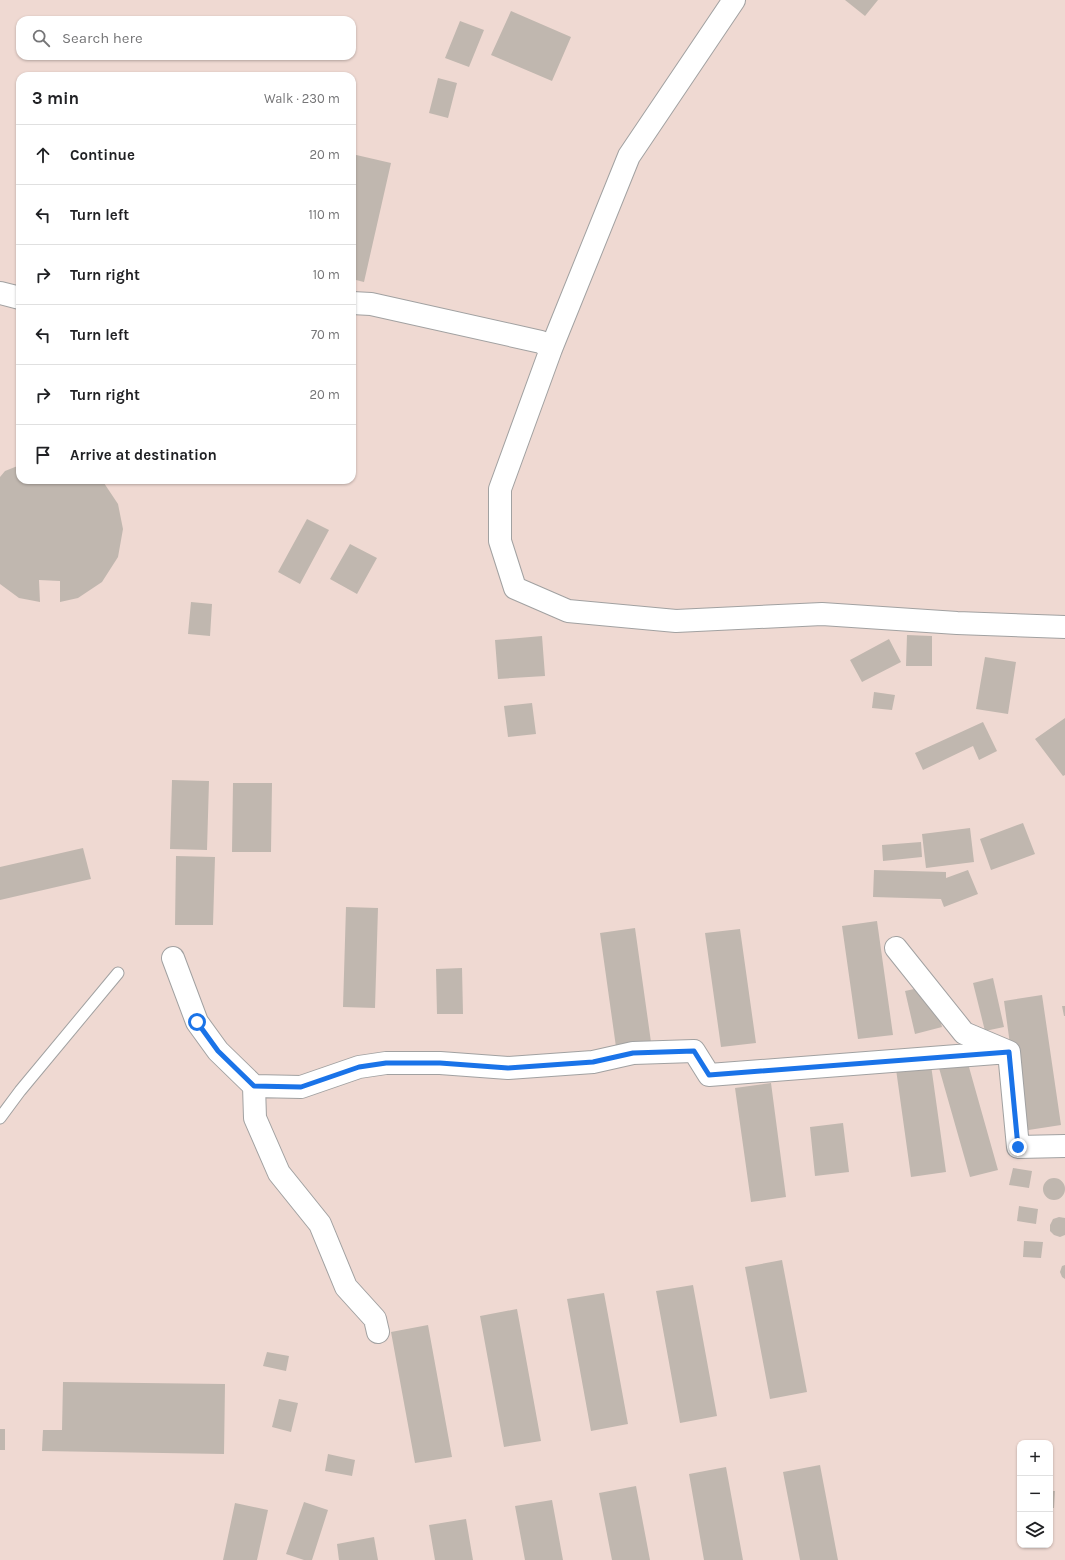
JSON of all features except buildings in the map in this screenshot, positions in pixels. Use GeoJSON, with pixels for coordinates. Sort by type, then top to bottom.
{"type":"FeatureCollection","features":[{"type":"Feature","properties":{"kind":"street"},"geometry":{"type":"LineString","coordinates":[[734,0],[629,156],[551,349],[500,489],[500,541],[515,588],[568,611],[676,621],[822,614],[957,623],[1065,627]]}},
{"type":"Feature","properties":{"kind":"street"},"geometry":{"type":"LineString","coordinates":[[0,293],[16,297]]}},
{"type":"Feature","properties":{"kind":"street"},"geometry":{"type":"LineString","coordinates":[[356,303],[371,304],[541,342],[551,349]]}},
{"type":"Feature","properties":{"kind":"street"},"geometry":{"type":"LineString","coordinates":[[896,948],[964,1033],[1009,1052]]}},
{"type":"Feature","properties":{"kind":"street"},"geometry":{"type":"LineString","coordinates":[[173,958],[197,1022],[218,1051],[254,1086],[301,1087],[359,1067],[386,1063],[440,1063],[508,1068],[593,1062],[633,1053],[694,1051],[709,1075],[1009,1052]]}},
{"type":"Feature","properties":{"kind":"street"},"geometry":{"type":"LineString","coordinates":[[1009,1052],[1018,1147],[1065,1146]]}},
{"type":"Feature","properties":{"kind":"street"},"geometry":{"type":"LineString","coordinates":[[254,1086],[255,1118],[279,1172],[320,1224],[346,1287],[375,1319],[378,1332]]}},
{"type":"Feature","properties":{"kind":"lane"},"geometry":{"type":"LineString","coordinates":[[0,1118],[20,1090],[118,973]]}},
{"type":"Feature","properties":{"kind":"shaded area"},"geometry":{"type":"Polygon","coordinates":[[[0,0],[1065,0],[1065,1560],[0,1560],[0,0]]]}},
{"type":"Feature","properties":{"kind":"route"},"geometry":{"type":"LineString","coordinates":[[197,1022],[218,1051],[254,1086],[301,1087],[359,1067],[386,1063],[440,1063],[508,1068],[593,1062],[633,1053],[694,1051],[709,1075],[1009,1052],[1018,1147]]}}]}
